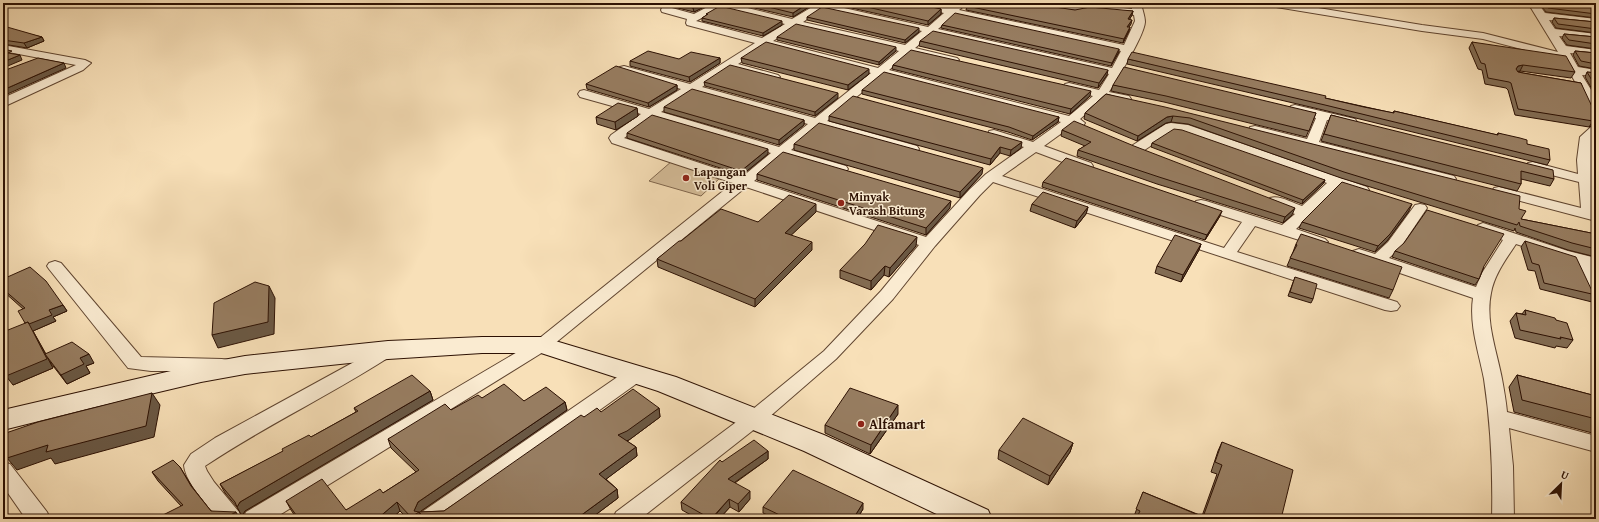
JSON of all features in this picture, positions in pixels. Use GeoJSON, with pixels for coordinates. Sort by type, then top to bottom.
{"type":"FeatureCollection","features":[{"type":"Feature","properties":{"kind":"street"},"geometry":{"type":"LineString","coordinates":[[669,3],[666,10],[695,18]]}},
{"type":"Feature","properties":{"kind":"street"},"geometry":{"type":"LineString","coordinates":[[809,3],[1122,70]]}},
{"type":"Feature","properties":{"kind":"street"},"geometry":{"type":"LineString","coordinates":[[910,3],[957,8],[1054,34],[1128,50]]}},
{"type":"Feature","properties":{"kind":"street"},"geometry":{"type":"LineString","coordinates":[[624,519],[754,419],[830,355],[887,295],[961,205],[990,173],[1035,147],[1072,120],[1102,94],[1122,70],[1128,50],[1140,21],[1138,8],[1089,7],[1074,10],[1028,3]]}},
{"type":"Feature","properties":{"kind":"street"},"geometry":{"type":"LineString","coordinates":[[1270,3],[1422,28],[1491,37],[1564,53],[1596,53]]}},
{"type":"Feature","properties":{"kind":"street"},"geometry":{"type":"LineString","coordinates":[[1533,3],[1594,102]]}},
{"type":"Feature","properties":{"kind":"street"},"geometry":{"type":"LineString","coordinates":[[1552,3],[1596,8]]}},
{"type":"Feature","properties":{"kind":"street"},"geometry":{"type":"LineString","coordinates":[[962,62],[794,23],[721,4],[691,20],[692,23],[1072,120],[1091,128]]}},
{"type":"Feature","properties":{"kind":"street"},"geometry":{"type":"LineString","coordinates":[[820,6],[730,65],[650,113],[618,135],[616,138],[617,140],[929,243]]}},
{"type":"Feature","properties":{"kind":"street"},"geometry":{"type":"LineString","coordinates":[[254,519],[542,345],[957,8]]}},
{"type":"Feature","properties":{"kind":"street"},"geometry":{"type":"LineString","coordinates":[[1054,34],[1074,10]]}},
{"type":"Feature","properties":{"kind":"street"},"geometry":{"type":"LineString","coordinates":[[1541,16],[1596,22]]}},
{"type":"Feature","properties":{"kind":"street"},"geometry":{"type":"LineString","coordinates":[[1551,32],[1596,37]]}},
{"type":"Feature","properties":{"kind":"street"},"geometry":{"type":"LineString","coordinates":[[3,48],[85,63],[79,68],[3,103]]}},
{"type":"Feature","properties":{"kind":"street"},"geometry":{"type":"LineString","coordinates":[[26,64],[44,56]]}},
{"type":"Feature","properties":{"kind":"street"},"geometry":{"type":"LineString","coordinates":[[730,65],[786,80]]}},
{"type":"Feature","properties":{"kind":"street"},"geometry":{"type":"LineString","coordinates":[[623,69],[922,152]]}},
{"type":"Feature","properties":{"kind":"street"},"geometry":{"type":"LineString","coordinates":[[1574,70],[1596,73]]}},
{"type":"Feature","properties":{"kind":"street"},"geometry":{"type":"LineString","coordinates":[[1567,82],[1583,85]]}},
{"type":"Feature","properties":{"kind":"street"},"geometry":{"type":"LineString","coordinates":[[1055,84],[1134,101]]}},
{"type":"Feature","properties":{"kind":"street"},"geometry":{"type":"LineString","coordinates":[[834,93],[863,100]]}},
{"type":"Feature","properties":{"kind":"street"},"geometry":{"type":"LineString","coordinates":[[584,94],[856,174]]}},
{"type":"Feature","properties":{"kind":"street"},"geometry":{"type":"LineString","coordinates":[[1281,106],[1366,126]]}},
{"type":"Feature","properties":{"kind":"street"},"geometry":{"type":"LineString","coordinates":[[1312,144],[1323,116]]}},
{"type":"Feature","properties":{"kind":"street"},"geometry":{"type":"LineString","coordinates":[[1138,148],[1167,129],[1176,126],[1336,182],[1375,194]]}},
{"type":"Feature","properties":{"kind":"street"},"geometry":{"type":"LineString","coordinates":[[1245,127],[1461,182]]}},
{"type":"Feature","properties":{"kind":"street"},"geometry":{"type":"LineString","coordinates":[[984,131],[1035,147],[1095,169]]}},
{"type":"Feature","properties":{"kind":"street"},"geometry":{"type":"LineString","coordinates":[[1491,189],[1593,216],[1591,181],[1584,160],[1593,135]]}},
{"type":"Feature","properties":{"kind":"street"},"geometry":{"type":"LineString","coordinates":[[1124,142],[1152,153]]}},
{"type":"Feature","properties":{"kind":"street"},"geometry":{"type":"LineString","coordinates":[[1518,162],[1591,181]]}},
{"type":"Feature","properties":{"kind":"street"},"geometry":{"type":"LineString","coordinates":[[990,173],[1228,254],[1391,306]]}},
{"type":"Feature","properties":{"kind":"street"},"geometry":{"type":"LineString","coordinates":[[1285,232],[1336,182]]}},
{"type":"Feature","properties":{"kind":"street"},"geometry":{"type":"LineString","coordinates":[[1263,196],[1304,212]]}},
{"type":"Feature","properties":{"kind":"street"},"geometry":{"type":"LineString","coordinates":[[1188,200],[1285,232],[1378,260],[1482,295]]}},
{"type":"Feature","properties":{"kind":"street"},"geometry":{"type":"LineString","coordinates":[[946,201],[961,205]]}},
{"type":"Feature","properties":{"kind":"street"},"geometry":{"type":"LineString","coordinates":[[1378,260],[1427,210],[1405,203]]}},
{"type":"Feature","properties":{"kind":"street"},"geometry":{"type":"LineString","coordinates":[[1228,254],[1251,220]]}},
{"type":"Feature","properties":{"kind":"street"},"geometry":{"type":"LineString","coordinates":[[1469,223],[1580,260],[1596,263]]}},
{"type":"Feature","properties":{"kind":"street"},"geometry":{"type":"LineString","coordinates":[[1503,519],[1503,471],[1498,417],[1482,314],[1482,295],[1486,283],[1512,237]]}},
{"type":"Feature","properties":{"kind":"street"},"geometry":{"type":"LineString","coordinates":[[1580,260],[1596,295]]}},
{"type":"Feature","properties":{"kind":"street"},"geometry":{"type":"LineString","coordinates":[[55,266],[135,363],[146,365],[245,365]]}},
{"type":"Feature","properties":{"kind":"street"},"geometry":{"type":"LineString","coordinates":[[3,420],[201,373],[245,365],[388,350],[482,345],[542,345],[667,384],[814,443],[977,519]]}},
{"type":"Feature","properties":{"kind":"street"},"geometry":{"type":"LineString","coordinates":[[231,519],[202,482],[195,468],[195,464],[198,460],[222,444],[388,350]]}},
{"type":"Feature","properties":{"kind":"street"},"geometry":{"type":"LineString","coordinates":[[430,519],[636,374]]}},
{"type":"Feature","properties":{"kind":"street"},"geometry":{"type":"LineString","coordinates":[[1498,417],[1596,444]]}},
{"type":"Feature","properties":{"kind":"street"},"geometry":{"type":"LineString","coordinates":[[3,470],[39,519]]}},
{"type":"Feature","properties":{"kind":"shaded area","name":"Lapangan Voli Giper"},"geometry":{"type":"Polygon","coordinates":[[[672,161],[722,176],[701,196],[649,181],[672,161]]]}},
{"type":"Feature","properties":{"kind":"building"},"geometry":{"type":"Polygon","coordinates":[[[676,3],[703,3],[693,8],[676,3]]]}},
{"type":"Feature","properties":{"kind":"building"},"geometry":{"type":"Polygon","coordinates":[[[752,3],[808,3],[793,13],[752,3]]]}},
{"type":"Feature","properties":{"kind":"building"},"geometry":{"type":"Polygon","coordinates":[[[850,3],[913,3],[941,9],[928,21],[850,3]]]}},
{"type":"Feature","properties":{"kind":"building"},"geometry":{"type":"Polygon","coordinates":[[[969,3],[1028,3],[1075,10],[1090,7],[1133,11],[1128,19],[1132,20],[1127,27],[1130,27],[1124,39],[967,6],[969,3]]]}},
{"type":"Feature","properties":{"kind":"building"},"geometry":{"type":"Polygon","coordinates":[[[1544,3],[1596,8],[1596,14],[1548,8],[1544,3]]]}},
{"type":"Feature","properties":{"kind":"building"},"geometry":{"type":"Polygon","coordinates":[[[720,6],[782,21],[763,33],[702,18],[720,6]]]}},
{"type":"Feature","properties":{"kind":"building"},"geometry":{"type":"Polygon","coordinates":[[[822,7],[919,28],[905,40],[807,17],[822,7]]]}},
{"type":"Feature","properties":{"kind":"building"},"geometry":{"type":"Polygon","coordinates":[[[955,13],[1119,49],[1112,63],[942,25],[955,13]]]}},
{"type":"Feature","properties":{"kind":"building"},"geometry":{"type":"Polygon","coordinates":[[[1554,18],[1596,22],[1596,29],[1558,24],[1554,18]]]}},
{"type":"Feature","properties":{"kind":"building"},"geometry":{"type":"Polygon","coordinates":[[[796,24],[896,47],[879,62],[777,37],[796,24]]]}},
{"type":"Feature","properties":{"kind":"building"},"geometry":{"type":"Polygon","coordinates":[[[7,27],[42,37],[24,43],[3,40],[3,28],[7,27]]]}},
{"type":"Feature","properties":{"kind":"building"},"geometry":{"type":"Polygon","coordinates":[[[933,31],[1108,70],[1099,83],[920,41],[933,31]]]}},
{"type":"Feature","properties":{"kind":"building"},"geometry":{"type":"Polygon","coordinates":[[[1564,34],[1596,37],[1596,44],[1569,40],[1564,34]]]}},
{"type":"Feature","properties":{"kind":"building"},"geometry":{"type":"Polygon","coordinates":[[[766,42],[869,69],[848,85],[741,58],[766,42]]]}},
{"type":"Feature","properties":{"kind":"building"},"geometry":{"type":"Polygon","coordinates":[[[1472,42],[1566,56],[1575,72],[1523,65],[1518,66],[1516,69],[1518,72],[1581,83],[1596,115],[1596,119],[1593,121],[1518,109],[1511,83],[1488,78],[1485,64],[1481,63],[1472,42]]]}},
{"type":"Feature","properties":{"kind":"building"},"geometry":{"type":"Polygon","coordinates":[[[3,49],[12,51],[8,53],[20,55],[3,62],[3,49]]]}},
{"type":"Feature","properties":{"kind":"building"},"geometry":{"type":"Polygon","coordinates":[[[911,50],[1091,91],[1071,109],[893,65],[911,50]]]}},
{"type":"Feature","properties":{"kind":"building"},"geometry":{"type":"Polygon","coordinates":[[[648,51],[679,59],[691,52],[720,58],[689,77],[630,61],[648,51]]]}},
{"type":"Feature","properties":{"kind":"building"},"geometry":{"type":"Polygon","coordinates":[[[1575,51],[1596,53],[1596,64],[1581,61],[1575,51]]]}},
{"type":"Feature","properties":{"kind":"building"},"geometry":{"type":"Polygon","coordinates":[[[1132,52],[1326,96],[1325,98],[1364,107],[1394,113],[1394,111],[1498,135],[1498,133],[1520,138],[1527,140],[1527,144],[1549,149],[1550,160],[1128,59],[1132,52]]]}},
{"type":"Feature","properties":{"kind":"building"},"geometry":{"type":"Polygon","coordinates":[[[38,58],[64,63],[3,90],[3,71],[38,58]]]}},
{"type":"Feature","properties":{"kind":"building"},"geometry":{"type":"Polygon","coordinates":[[[730,65],[838,93],[815,112],[704,82],[730,65]]]}},
{"type":"Feature","properties":{"kind":"building"},"geometry":{"type":"Polygon","coordinates":[[[616,66],[677,85],[648,103],[586,84],[616,66]]]}},
{"type":"Feature","properties":{"kind":"building"},"geometry":{"type":"Polygon","coordinates":[[[1124,67],[1316,113],[1309,131],[1166,96],[1113,85],[1124,67]]]}},
{"type":"Feature","properties":{"kind":"building"},"geometry":{"type":"Polygon","coordinates":[[[884,72],[1059,117],[1033,136],[1009,127],[862,90],[884,72]]]}},
{"type":"Feature","properties":{"kind":"building"},"geometry":{"type":"Polygon","coordinates":[[[1587,72],[1596,73],[1596,87],[1587,72]]]}},
{"type":"Feature","properties":{"kind":"building"},"geometry":{"type":"Polygon","coordinates":[[[692,89],[804,120],[779,140],[664,107],[692,89]]]}},
{"type":"Feature","properties":{"kind":"building"},"geometry":{"type":"Polygon","coordinates":[[[1106,94],[1165,107],[1520,196],[1519,209],[1526,211],[1521,219],[1596,234],[1596,249],[1572,243],[1520,226],[1519,222],[1517,225],[1344,172],[1190,118],[1173,116],[1167,117],[1138,136],[1085,113],[1106,94]]]}},
{"type":"Feature","properties":{"kind":"building"},"geometry":{"type":"Polygon","coordinates":[[[853,96],[1022,142],[1011,150],[1000,147],[991,159],[829,116],[853,96]]]}},
{"type":"Feature","properties":{"kind":"building"},"geometry":{"type":"Polygon","coordinates":[[[618,103],[637,108],[615,122],[596,117],[618,103]]]}},
{"type":"Feature","properties":{"kind":"building"},"geometry":{"type":"Polygon","coordinates":[[[652,115],[768,149],[741,171],[627,133],[652,115]]]}},
{"type":"Feature","properties":{"kind":"building"},"geometry":{"type":"Polygon","coordinates":[[[1331,115],[1553,170],[1554,179],[1521,171],[1521,184],[1324,134],[1331,115]]]}},
{"type":"Feature","properties":{"kind":"building"},"geometry":{"type":"Polygon","coordinates":[[[1074,121],[1134,146],[1295,208],[1285,217],[1078,150],[1091,142],[1062,130],[1074,121]]]}},
{"type":"Feature","properties":{"kind":"building"},"geometry":{"type":"Polygon","coordinates":[[[819,123],[983,168],[960,192],[794,144],[819,123]]]}},
{"type":"Feature","properties":{"kind":"building"},"geometry":{"type":"Polygon","coordinates":[[[1174,129],[1182,130],[1325,180],[1303,200],[1152,143],[1174,129]]]}},
{"type":"Feature","properties":{"kind":"building"},"geometry":{"type":"Polygon","coordinates":[[[783,152],[951,201],[926,228],[757,174],[783,152]]]}},
{"type":"Feature","properties":{"kind":"building"},"geometry":{"type":"Polygon","coordinates":[[[1066,158],[1222,211],[1207,235],[1043,182],[1066,158]]]}},
{"type":"Feature","properties":{"kind":"building"},"geometry":{"type":"Polygon","coordinates":[[[1342,182],[1412,204],[1390,234],[1378,246],[1302,222],[1342,182]]]}},
{"type":"Feature","properties":{"kind":"building"},"geometry":{"type":"Polygon","coordinates":[[[1043,192],[1088,207],[1077,221],[1032,204],[1043,192]]]}},
{"type":"Feature","properties":{"kind":"building"},"geometry":{"type":"Polygon","coordinates":[[[789,195],[816,204],[785,233],[812,242],[755,299],[657,259],[721,209],[758,222],[789,195]]]}},
{"type":"Feature","properties":{"kind":"building"},"geometry":{"type":"Polygon","coordinates":[[[1427,210],[1504,234],[1484,266],[1479,279],[1395,251],[1404,243],[1427,210]]]}},
{"type":"Feature","properties":{"kind":"building"},"geometry":{"type":"Polygon","coordinates":[[[878,225],[917,237],[890,268],[885,266],[871,281],[840,270],[865,244],[878,225]]]}},
{"type":"Feature","properties":{"kind":"building"},"geometry":{"type":"Polygon","coordinates":[[[1301,234],[1402,267],[1393,290],[1290,258],[1301,234]]]}},
{"type":"Feature","properties":{"kind":"building"},"geometry":{"type":"Polygon","coordinates":[[[1175,235],[1201,244],[1183,275],[1157,266],[1175,235]]]}},
{"type":"Feature","properties":{"kind":"building"},"geometry":{"type":"Polygon","coordinates":[[[1525,241],[1576,257],[1593,293],[1596,295],[1544,283],[1539,265],[1532,263],[1525,241]]]}},
{"type":"Feature","properties":{"kind":"building"},"geometry":{"type":"Polygon","coordinates":[[[30,267],[46,281],[63,305],[49,310],[52,315],[29,324],[28,322],[25,323],[18,311],[25,308],[3,289],[3,279],[30,267]]]}},
{"type":"Feature","properties":{"kind":"building"},"geometry":{"type":"Polygon","coordinates":[[[1295,277],[1317,284],[1313,299],[1290,292],[1295,277]]]}},
{"type":"Feature","properties":{"kind":"building"},"geometry":{"type":"Polygon","coordinates":[[[255,282],[269,286],[268,322],[212,335],[214,303],[255,282]]]}},
{"type":"Feature","properties":{"kind":"building"},"geometry":{"type":"Polygon","coordinates":[[[1525,310],[1555,318],[1556,320],[1567,323],[1573,340],[1560,337],[1561,339],[1520,330],[1516,313],[1526,315],[1525,310]]]}},
{"type":"Feature","properties":{"kind":"building"},"geometry":{"type":"Polygon","coordinates":[[[28,322],[47,359],[6,376],[3,369],[3,332],[28,322]]]}},
{"type":"Feature","properties":{"kind":"building"},"geometry":{"type":"Polygon","coordinates":[[[72,342],[89,354],[80,358],[84,364],[61,375],[45,354],[72,342]]]}},
{"type":"Feature","properties":{"kind":"building"},"geometry":{"type":"Polygon","coordinates":[[[412,375],[430,391],[240,502],[237,507],[235,502],[220,484],[283,451],[282,449],[309,435],[311,437],[358,411],[354,408],[412,375]]]}},
{"type":"Feature","properties":{"kind":"building"},"geometry":{"type":"Polygon","coordinates":[[[1517,375],[1596,396],[1596,419],[1522,400],[1517,375]]]}},
{"type":"Feature","properties":{"kind":"building"},"geometry":{"type":"Polygon","coordinates":[[[504,384],[524,401],[546,387],[565,402],[418,502],[414,511],[419,512],[411,517],[397,502],[377,519],[299,519],[286,501],[322,479],[346,510],[380,489],[383,493],[419,470],[388,439],[445,404],[451,410],[478,395],[482,398],[504,384]]]}},
{"type":"Feature","properties":{"kind":"building","name":"Alfamart"},"geometry":{"type":"Polygon","coordinates":[[[850,388],[898,405],[871,445],[825,425],[850,388]]]}},
{"type":"Feature","properties":{"kind":"building"},"geometry":{"type":"Polygon","coordinates":[[[633,389],[659,408],[627,431],[618,435],[636,447],[599,474],[617,489],[576,519],[426,519],[419,512],[444,511],[581,415],[584,417],[597,408],[601,412],[633,389]]]}},
{"type":"Feature","properties":{"kind":"building"},"geometry":{"type":"Polygon","coordinates":[[[152,393],[146,426],[46,452],[48,445],[7,458],[3,454],[3,434],[38,422],[152,393]]]}},
{"type":"Feature","properties":{"kind":"building"},"geometry":{"type":"Polygon","coordinates":[[[1023,418],[1073,443],[1050,476],[999,450],[1023,418]]]}},
{"type":"Feature","properties":{"kind":"building"},"geometry":{"type":"Polygon","coordinates":[[[754,440],[768,451],[728,479],[750,491],[738,504],[729,499],[711,519],[681,502],[720,460],[722,462],[754,440]]]}},
{"type":"Feature","properties":{"kind":"building"},"geometry":{"type":"Polygon","coordinates":[[[1222,442],[1293,470],[1281,519],[1136,519],[1140,511],[1136,509],[1143,492],[1203,517],[1222,465],[1215,462],[1222,442]]]}},
{"type":"Feature","properties":{"kind":"building"},"geometry":{"type":"Polygon","coordinates":[[[173,460],[180,467],[191,486],[211,511],[236,512],[223,519],[163,519],[161,516],[183,505],[152,472],[173,460]]]}},
{"type":"Feature","properties":{"kind":"building"},"geometry":{"type":"Polygon","coordinates":[[[793,470],[863,503],[853,519],[788,519],[763,507],[793,470]]]}},
{"type":"Feature","properties":{"kind":"place","name":"Lapangan Voli Giper"},"geometry":{"type":"Point","coordinates":[686,178]}},
{"type":"Feature","properties":{"kind":"place","name":"Minyak Varash Bitung"},"geometry":{"type":"Point","coordinates":[841,203]}},
{"type":"Feature","properties":{"kind":"place","name":"Alfamart"},"geometry":{"type":"Point","coordinates":[861,424]}}]}
